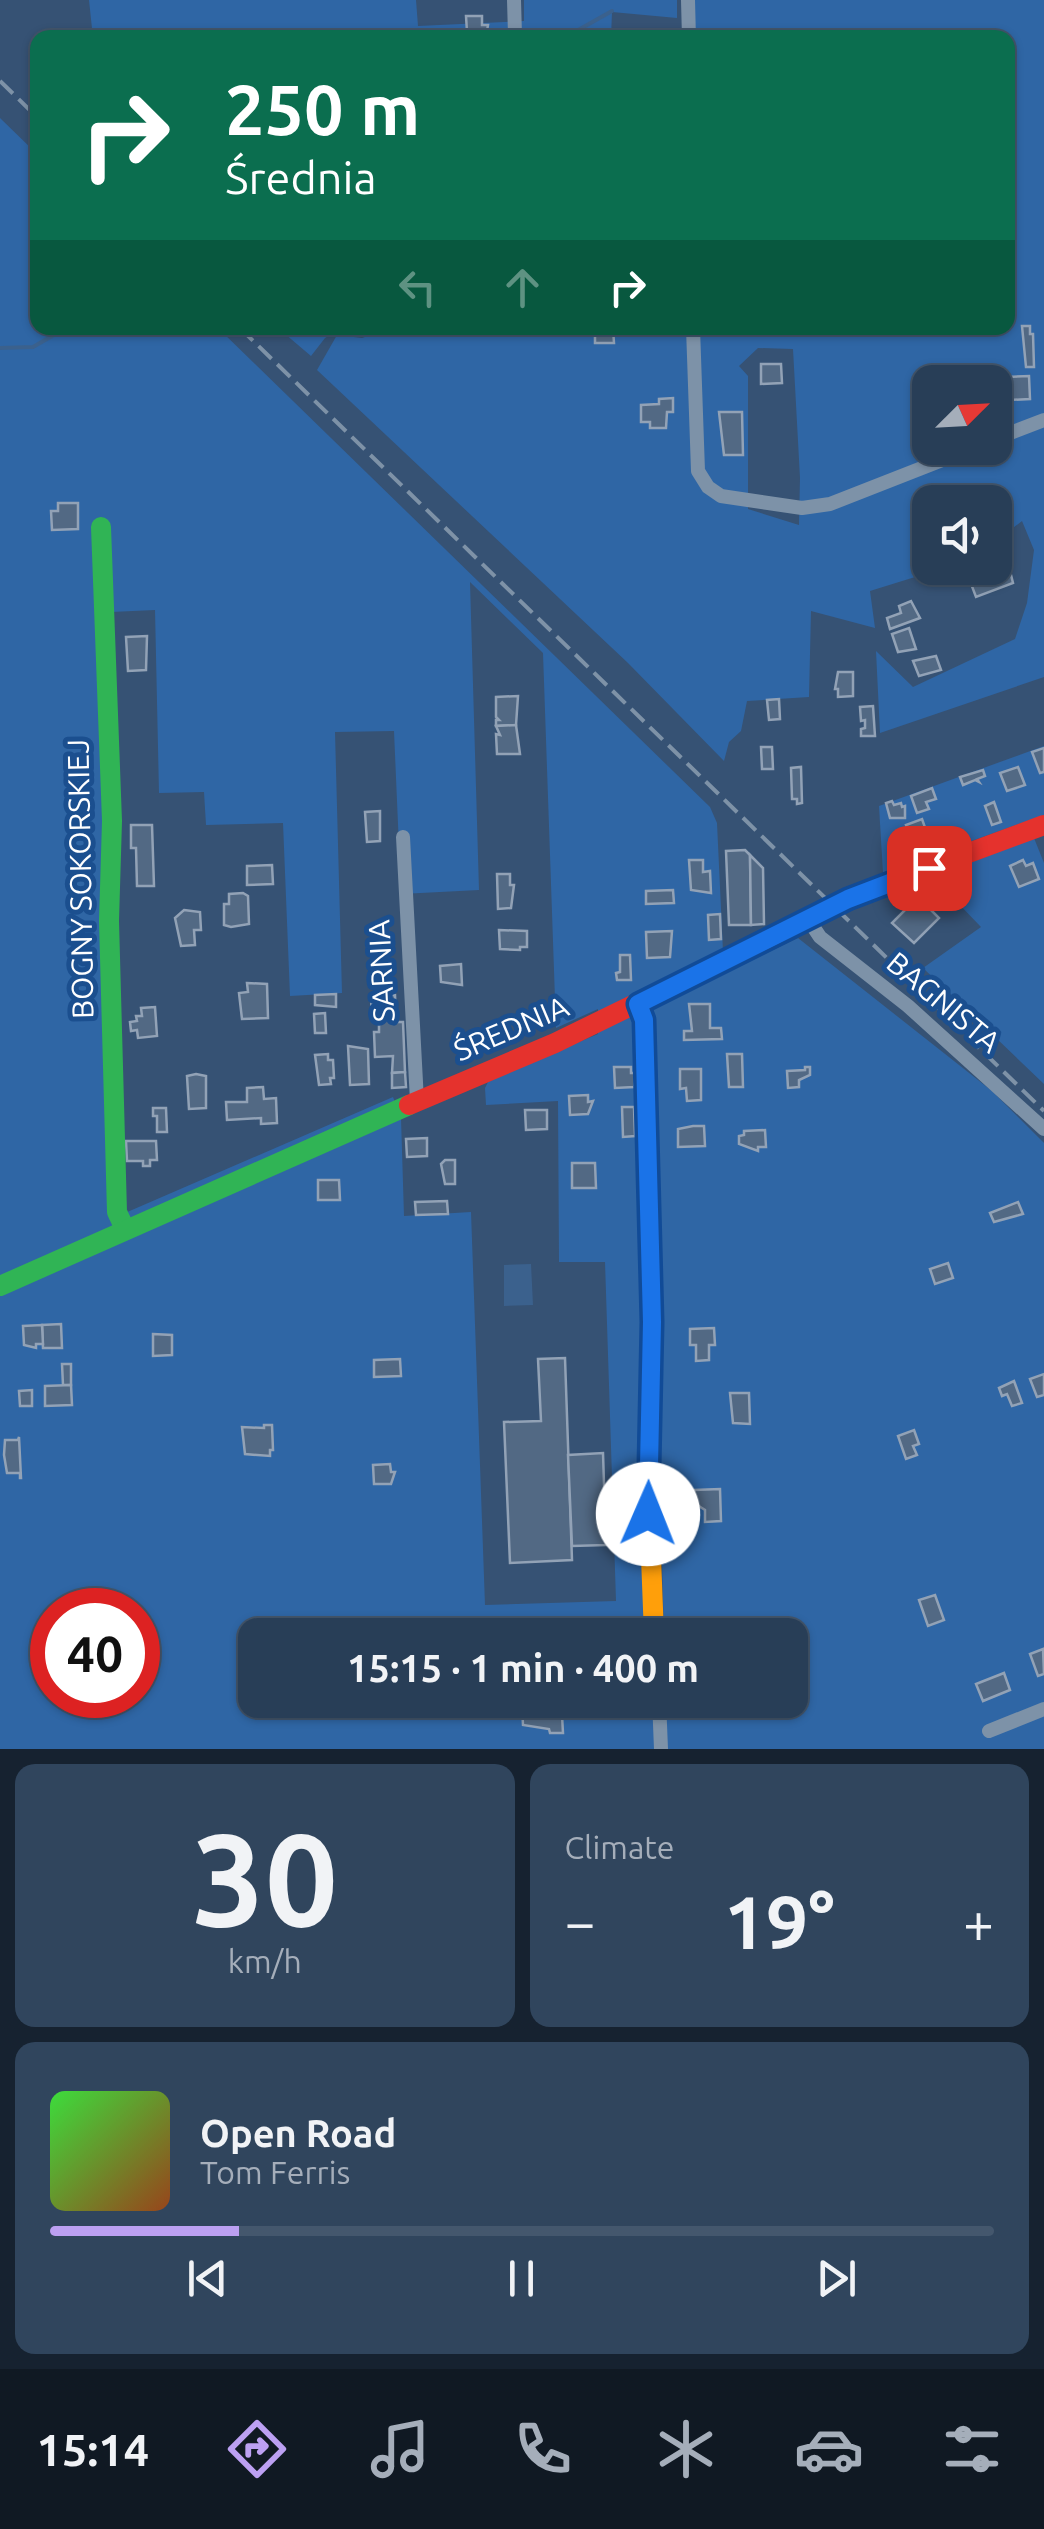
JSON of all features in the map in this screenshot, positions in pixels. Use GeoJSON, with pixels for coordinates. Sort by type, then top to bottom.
{"type":"FeatureCollection","features":[{"type":"Feature","properties":{"kind":"street"},"geometry":{"type":"LineString","coordinates":[[514,0],[515,30]]}},
{"type":"Feature","properties":{"kind":"street"},"geometry":{"type":"LineString","coordinates":[[688,0],[689,30]]}},
{"type":"Feature","properties":{"kind":"street"},"geometry":{"type":"LineString","coordinates":[[693,335],[698,471],[708,488],[721,496],[802,508],[830,504],[930,465]]}},
{"type":"Feature","properties":{"kind":"street"},"geometry":{"type":"LineString","coordinates":[[1012,432],[1044,420]]}},
{"type":"Feature","properties":{"kind":"street","name":"BOGNY SOKORSKIEJ"},"geometry":{"type":"LineString","coordinates":[[101,527],[112,821],[109,921],[117,1212],[125,1229]]}},
{"type":"Feature","properties":{"kind":"street","name":"ŚREDNIA"},"geometry":{"type":"LineString","coordinates":[[0,1286],[638,1004],[866,890],[1044,825]]}},
{"type":"Feature","properties":{"kind":"street","name":"SARNIA"},"geometry":{"type":"LineString","coordinates":[[403,837],[417,1101]]}},
{"type":"Feature","properties":{"kind":"street","name":"BAGNISTA"},"geometry":{"type":"LineString","coordinates":[[808,919],[820,937],[908,1006],[1044,1129]]}},
{"type":"Feature","properties":{"kind":"street"},"geometry":{"type":"LineString","coordinates":[[638,1004],[645,1039],[652,1322],[648,1542],[653,1618]]}},
{"type":"Feature","properties":{"kind":"street"},"geometry":{"type":"LineString","coordinates":[[989,1730],[1044,1709]]}},
{"type":"Feature","properties":{"kind":"street"},"geometry":{"type":"LineString","coordinates":[[660,1718],[661,1749]]}},
{"type":"Feature","properties":{"kind":"shaded area"},"geometry":{"type":"Polygon","coordinates":[[[89,0],[416,0],[418,26],[524,21],[524,0],[677,0],[677,18],[612,12],[611,30],[92,30],[89,0]]]}},
{"type":"Feature","properties":{"kind":"shaded area"},"geometry":{"type":"Polygon","coordinates":[[[694,0],[1044,0],[1044,677],[880,733],[876,651],[913,687],[1015,639],[1027,603],[1034,550],[1022,521],[1012,529],[1012,485],[912,485],[912,578],[870,591],[875,628],[811,611],[809,697],[747,701],[741,731],[729,742],[724,761],[628,663],[317,370],[337,335],[1015,335],[1015,30],[695,30],[694,0]],[[758,348],[739,366],[748,376],[748,509],[799,525],[793,349],[758,348]]]}},
{"type":"Feature","properties":{"kind":"shaded area"},"geometry":{"type":"Polygon","coordinates":[[[0,118],[30,147],[30,335],[225,335],[710,807],[717,823],[724,973],[798,938],[992,1091],[1044,1143],[1044,1749],[667,1749],[666,1718],[808,1718],[808,1618],[664,1618],[659,1458],[647,1618],[238,1618],[238,1718],[653,1718],[655,1749],[0,1749],[0,118]],[[470,582],[479,890],[401,894],[394,731],[335,732],[342,993],[290,996],[283,823],[206,825],[204,792],[159,793],[155,610],[111,612],[125,1213],[393,1097],[401,1118],[404,1216],[471,1212],[485,1605],[616,1601],[605,1262],[559,1262],[558,1101],[486,1105],[485,1088],[489,1080],[598,1034],[598,1009],[556,1028],[543,653],[470,582]]]}},
{"type":"Feature","properties":{"kind":"shaded area"},"geometry":{"type":"Polygon","coordinates":[[[286,335],[330,335],[311,356],[286,335]]]}},
{"type":"Feature","properties":{"kind":"shaded area"},"geometry":{"type":"Polygon","coordinates":[[[1044,746],[1044,815],[883,873],[879,806],[1044,746]]]}},
{"type":"Feature","properties":{"kind":"shaded area"},"geometry":{"type":"Polygon","coordinates":[[[1034,838],[1044,863],[1044,1084],[923,968],[981,927],[956,901],[943,873],[1034,838]]]}},
{"type":"Feature","properties":{"kind":"shaded area"},"geometry":{"type":"Polygon","coordinates":[[[531,1264],[533,1305],[504,1306],[504,1265],[531,1264]]]}},
{"type":"Feature","properties":{"kind":"building"},"geometry":{"type":"Polygon","coordinates":[[[466,16],[482,16],[482,25],[488,25],[487,30],[467,30],[466,16]]]}},
{"type":"Feature","properties":{"kind":"building"},"geometry":{"type":"Polygon","coordinates":[[[1022,326],[1030,326],[1033,334],[1034,367],[1026,367],[1022,326]]]}},
{"type":"Feature","properties":{"kind":"building"},"geometry":{"type":"Polygon","coordinates":[[[595,335],[613,335],[614,343],[595,343],[595,335]]]}},
{"type":"Feature","properties":{"kind":"building"},"geometry":{"type":"Polygon","coordinates":[[[761,364],[781,364],[782,383],[761,384],[761,364]]]}},
{"type":"Feature","properties":{"kind":"building"},"geometry":{"type":"Polygon","coordinates":[[[1029,376],[1030,399],[1012,400],[1012,377],[1029,376]]]}},
{"type":"Feature","properties":{"kind":"building"},"geometry":{"type":"Polygon","coordinates":[[[673,398],[673,412],[667,412],[666,428],[650,428],[650,422],[641,422],[641,405],[673,398]]]}},
{"type":"Feature","properties":{"kind":"building"},"geometry":{"type":"Polygon","coordinates":[[[719,412],[742,412],[743,455],[724,455],[719,412]]]}},
{"type":"Feature","properties":{"kind":"building"},"geometry":{"type":"Polygon","coordinates":[[[58,503],[78,503],[78,529],[52,530],[51,511],[58,511],[58,503]]]}},
{"type":"Feature","properties":{"kind":"building"},"geometry":{"type":"Polygon","coordinates":[[[972,585],[1008,585],[976,597],[972,585]]]}},
{"type":"Feature","properties":{"kind":"building"},"geometry":{"type":"Polygon","coordinates":[[[911,601],[920,618],[890,629],[887,618],[901,613],[899,606],[911,601]]]}},
{"type":"Feature","properties":{"kind":"building"},"geometry":{"type":"Polygon","coordinates":[[[909,628],[916,649],[898,652],[892,634],[909,628]]]}},
{"type":"Feature","properties":{"kind":"building"},"geometry":{"type":"Polygon","coordinates":[[[147,636],[146,670],[128,671],[126,637],[147,636]]]}},
{"type":"Feature","properties":{"kind":"building"},"geometry":{"type":"Polygon","coordinates":[[[936,656],[941,670],[919,676],[913,661],[936,656]]]}},
{"type":"Feature","properties":{"kind":"building"},"geometry":{"type":"Polygon","coordinates":[[[838,672],[853,672],[853,696],[838,697],[838,672]]]}},
{"type":"Feature","properties":{"kind":"building"},"geometry":{"type":"Polygon","coordinates":[[[518,696],[516,725],[496,726],[496,697],[518,696]]]}},
{"type":"Feature","properties":{"kind":"building"},"geometry":{"type":"Polygon","coordinates":[[[779,699],[780,719],[769,720],[767,700],[779,699]]]}},
{"type":"Feature","properties":{"kind":"building"},"geometry":{"type":"Polygon","coordinates":[[[873,706],[875,736],[861,736],[865,720],[861,721],[860,707],[873,706]]]}},
{"type":"Feature","properties":{"kind":"building"},"geometry":{"type":"Polygon","coordinates":[[[516,725],[520,754],[497,754],[496,734],[500,735],[496,726],[516,725]]]}},
{"type":"Feature","properties":{"kind":"building"},"geometry":{"type":"Polygon","coordinates":[[[761,747],[772,747],[773,769],[762,769],[761,747]]]}},
{"type":"Feature","properties":{"kind":"building"},"geometry":{"type":"Polygon","coordinates":[[[1044,748],[1044,772],[1040,773],[1032,752],[1044,748]]]}},
{"type":"Feature","properties":{"kind":"building"},"geometry":{"type":"Polygon","coordinates":[[[801,767],[802,803],[797,804],[797,799],[792,799],[791,768],[801,767]]]}},
{"type":"Feature","properties":{"kind":"building"},"geometry":{"type":"Polygon","coordinates":[[[1018,767],[1025,785],[1007,791],[1000,773],[1018,767]]]}},
{"type":"Feature","properties":{"kind":"building"},"geometry":{"type":"Polygon","coordinates":[[[983,770],[985,776],[977,779],[979,782],[963,785],[960,777],[983,770]]]}},
{"type":"Feature","properties":{"kind":"building"},"geometry":{"type":"Polygon","coordinates":[[[932,788],[936,799],[926,802],[929,809],[917,813],[911,796],[932,788]]]}},
{"type":"Feature","properties":{"kind":"building"},"geometry":{"type":"Polygon","coordinates":[[[892,801],[894,805],[905,806],[905,818],[890,818],[886,803],[892,801]]]}},
{"type":"Feature","properties":{"kind":"building"},"geometry":{"type":"Polygon","coordinates":[[[994,802],[1001,822],[992,825],[985,806],[994,802]]]}},
{"type":"Feature","properties":{"kind":"building"},"geometry":{"type":"Polygon","coordinates":[[[380,811],[380,841],[367,842],[365,812],[380,811]]]}},
{"type":"Feature","properties":{"kind":"building"},"geometry":{"type":"Polygon","coordinates":[[[922,819],[929,839],[914,845],[906,825],[922,819]]]}},
{"type":"Feature","properties":{"kind":"building"},"geometry":{"type":"Polygon","coordinates":[[[131,825],[152,825],[154,886],[137,886],[131,825]]]}},
{"type":"Feature","properties":{"kind":"building"},"geometry":{"type":"Polygon","coordinates":[[[745,850],[750,855],[751,925],[729,925],[726,851],[745,850]]]}},
{"type":"Feature","properties":{"kind":"building"},"geometry":{"type":"Polygon","coordinates":[[[750,855],[763,868],[764,924],[751,925],[750,855]]]}},
{"type":"Feature","properties":{"kind":"building"},"geometry":{"type":"Polygon","coordinates":[[[689,860],[703,860],[703,872],[710,871],[711,893],[691,890],[689,860]]]}},
{"type":"Feature","properties":{"kind":"building"},"geometry":{"type":"Polygon","coordinates":[[[1023,860],[1026,866],[1033,863],[1039,879],[1019,887],[1010,866],[1023,860]]]}},
{"type":"Feature","properties":{"kind":"building"},"geometry":{"type":"Polygon","coordinates":[[[272,865],[273,884],[247,885],[247,866],[272,865]]]}},
{"type":"Feature","properties":{"kind":"building"},"geometry":{"type":"Polygon","coordinates":[[[497,874],[510,874],[510,885],[514,885],[511,908],[498,909],[497,874]]]}},
{"type":"Feature","properties":{"kind":"building"},"geometry":{"type":"Polygon","coordinates":[[[673,890],[674,903],[646,904],[646,891],[673,890]]]}},
{"type":"Feature","properties":{"kind":"building"},"geometry":{"type":"Polygon","coordinates":[[[229,894],[248,896],[249,924],[224,925],[224,904],[229,904],[229,894]]]}},
{"type":"Feature","properties":{"kind":"building"},"geometry":{"type":"Polygon","coordinates":[[[918,897],[939,918],[914,943],[892,923],[918,897]]]}},
{"type":"Feature","properties":{"kind":"building"},"geometry":{"type":"Polygon","coordinates":[[[184,910],[200,912],[201,930],[194,930],[195,945],[181,946],[175,918],[184,910]]]}},
{"type":"Feature","properties":{"kind":"building"},"geometry":{"type":"Polygon","coordinates":[[[720,914],[721,939],[709,940],[708,915],[720,914]]]}},
{"type":"Feature","properties":{"kind":"building"},"geometry":{"type":"Polygon","coordinates":[[[499,930],[527,931],[527,947],[500,949],[499,930]]]}},
{"type":"Feature","properties":{"kind":"building"},"geometry":{"type":"Polygon","coordinates":[[[672,931],[670,957],[647,958],[646,932],[672,931]]]}},
{"type":"Feature","properties":{"kind":"building"},"geometry":{"type":"Polygon","coordinates":[[[620,955],[630,955],[631,980],[617,980],[620,955]]]}},
{"type":"Feature","properties":{"kind":"building"},"geometry":{"type":"Polygon","coordinates":[[[461,964],[462,985],[441,982],[440,966],[461,964]]]}},
{"type":"Feature","properties":{"kind":"building"},"geometry":{"type":"Polygon","coordinates":[[[247,983],[267,984],[268,1018],[242,1019],[239,993],[248,992],[247,983]]]}},
{"type":"Feature","properties":{"kind":"building"},"geometry":{"type":"Polygon","coordinates":[[[336,994],[336,1007],[315,1005],[315,995],[336,994]]]}},
{"type":"Feature","properties":{"kind":"building"},"geometry":{"type":"Polygon","coordinates":[[[395,995],[396,1022],[403,1022],[405,1072],[392,1073],[393,1056],[375,1057],[374,1032],[379,1032],[379,1023],[372,1020],[371,997],[395,995]]]}},
{"type":"Feature","properties":{"kind":"building"},"geometry":{"type":"Polygon","coordinates":[[[689,1004],[710,1004],[710,1028],[721,1028],[722,1039],[684,1040],[684,1031],[692,1031],[689,1004]]]}},
{"type":"Feature","properties":{"kind":"building"},"geometry":{"type":"Polygon","coordinates":[[[155,1007],[157,1036],[138,1038],[137,1030],[131,1031],[130,1022],[142,1016],[141,1008],[155,1007]]]}},
{"type":"Feature","properties":{"kind":"building"},"geometry":{"type":"Polygon","coordinates":[[[325,1013],[326,1033],[315,1033],[314,1014],[325,1013]]]}},
{"type":"Feature","properties":{"kind":"building"},"geometry":{"type":"Polygon","coordinates":[[[348,1046],[368,1049],[369,1084],[350,1085],[348,1046]]]}},
{"type":"Feature","properties":{"kind":"building"},"geometry":{"type":"Polygon","coordinates":[[[328,1054],[328,1060],[333,1060],[334,1078],[330,1078],[331,1084],[319,1085],[315,1055],[328,1054]]]}},
{"type":"Feature","properties":{"kind":"building"},"geometry":{"type":"Polygon","coordinates":[[[727,1054],[742,1054],[743,1087],[729,1087],[727,1054]]]}},
{"type":"Feature","properties":{"kind":"building"},"geometry":{"type":"Polygon","coordinates":[[[614,1067],[631,1067],[631,1073],[636,1073],[634,1087],[615,1088],[614,1067]]]}},
{"type":"Feature","properties":{"kind":"building"},"geometry":{"type":"Polygon","coordinates":[[[810,1067],[810,1075],[799,1080],[799,1087],[788,1088],[787,1071],[810,1067]]]}},
{"type":"Feature","properties":{"kind":"building"},"geometry":{"type":"Polygon","coordinates":[[[680,1069],[701,1069],[701,1100],[687,1101],[686,1088],[680,1089],[680,1069]]]}},
{"type":"Feature","properties":{"kind":"building"},"geometry":{"type":"Polygon","coordinates":[[[405,1072],[406,1087],[392,1088],[392,1073],[405,1072]]]}},
{"type":"Feature","properties":{"kind":"building"},"geometry":{"type":"Polygon","coordinates":[[[187,1076],[206,1076],[206,1108],[189,1109],[187,1076]]]}},
{"type":"Feature","properties":{"kind":"building"},"geometry":{"type":"Polygon","coordinates":[[[263,1087],[264,1099],[276,1098],[277,1123],[261,1124],[261,1118],[227,1120],[226,1102],[247,1102],[247,1088],[263,1087]]]}},
{"type":"Feature","properties":{"kind":"building"},"geometry":{"type":"Polygon","coordinates":[[[588,1095],[588,1102],[593,1101],[588,1114],[570,1115],[569,1096],[588,1095]]]}},
{"type":"Feature","properties":{"kind":"building"},"geometry":{"type":"Polygon","coordinates":[[[622,1107],[634,1107],[635,1136],[623,1137],[622,1107]]]}},
{"type":"Feature","properties":{"kind":"building"},"geometry":{"type":"Polygon","coordinates":[[[153,1108],[166,1108],[167,1132],[157,1132],[153,1108]]]}},
{"type":"Feature","properties":{"kind":"building"},"geometry":{"type":"Polygon","coordinates":[[[525,1110],[547,1110],[547,1129],[526,1130],[525,1110]]]}},
{"type":"Feature","properties":{"kind":"building"},"geometry":{"type":"Polygon","coordinates":[[[704,1126],[705,1146],[678,1147],[678,1129],[704,1126]]]}},
{"type":"Feature","properties":{"kind":"building"},"geometry":{"type":"Polygon","coordinates":[[[765,1130],[766,1147],[758,1147],[758,1151],[739,1144],[744,1131],[765,1130]]]}},
{"type":"Feature","properties":{"kind":"building"},"geometry":{"type":"Polygon","coordinates":[[[427,1138],[427,1156],[407,1157],[406,1139],[427,1138]]]}},
{"type":"Feature","properties":{"kind":"building"},"geometry":{"type":"Polygon","coordinates":[[[126,1141],[156,1141],[157,1160],[150,1160],[150,1166],[143,1166],[143,1161],[127,1161],[126,1141]]]}},
{"type":"Feature","properties":{"kind":"building"},"geometry":{"type":"Polygon","coordinates":[[[455,1160],[455,1184],[445,1184],[441,1164],[455,1160]]]}},
{"type":"Feature","properties":{"kind":"building"},"geometry":{"type":"Polygon","coordinates":[[[572,1163],[595,1163],[596,1188],[572,1188],[572,1163]]]}},
{"type":"Feature","properties":{"kind":"building"},"geometry":{"type":"Polygon","coordinates":[[[318,1180],[339,1180],[340,1200],[318,1200],[318,1180]]]}},
{"type":"Feature","properties":{"kind":"building"},"geometry":{"type":"Polygon","coordinates":[[[447,1201],[448,1214],[416,1215],[415,1202],[447,1201]]]}},
{"type":"Feature","properties":{"kind":"building"},"geometry":{"type":"Polygon","coordinates":[[[1018,1202],[1023,1214],[994,1222],[990,1213],[1018,1202]]]}},
{"type":"Feature","properties":{"kind":"building"},"geometry":{"type":"Polygon","coordinates":[[[948,1263],[953,1278],[935,1284],[930,1269],[948,1263]]]}},
{"type":"Feature","properties":{"kind":"building"},"geometry":{"type":"Polygon","coordinates":[[[61,1324],[62,1348],[43,1348],[42,1325],[61,1324]]]}},
{"type":"Feature","properties":{"kind":"building"},"geometry":{"type":"Polygon","coordinates":[[[42,1325],[43,1344],[36,1344],[36,1348],[24,1345],[23,1326],[42,1325]]]}},
{"type":"Feature","properties":{"kind":"building"},"geometry":{"type":"Polygon","coordinates":[[[714,1328],[715,1345],[709,1345],[709,1360],[696,1361],[690,1329],[714,1328]]]}},
{"type":"Feature","properties":{"kind":"building"},"geometry":{"type":"Polygon","coordinates":[[[153,1334],[172,1335],[172,1355],[153,1356],[153,1334]]]}},
{"type":"Feature","properties":{"kind":"building"},"geometry":{"type":"Polygon","coordinates":[[[565,1358],[572,1560],[510,1563],[504,1422],[541,1421],[538,1359],[565,1358]]]}},
{"type":"Feature","properties":{"kind":"building"},"geometry":{"type":"Polygon","coordinates":[[[400,1359],[401,1376],[374,1377],[374,1360],[400,1359]]]}},
{"type":"Feature","properties":{"kind":"building"},"geometry":{"type":"Polygon","coordinates":[[[62,1364],[71,1364],[71,1385],[63,1385],[62,1364]]]}},
{"type":"Feature","properties":{"kind":"building"},"geometry":{"type":"Polygon","coordinates":[[[1044,1374],[1044,1395],[1037,1397],[1030,1379],[1044,1374]]]}},
{"type":"Feature","properties":{"kind":"building"},"geometry":{"type":"Polygon","coordinates":[[[1014,1381],[1022,1403],[1012,1406],[999,1388],[1014,1381]]]}},
{"type":"Feature","properties":{"kind":"building"},"geometry":{"type":"Polygon","coordinates":[[[71,1385],[72,1405],[45,1406],[45,1386],[71,1385]]]}},
{"type":"Feature","properties":{"kind":"building"},"geometry":{"type":"Polygon","coordinates":[[[32,1390],[32,1406],[20,1406],[19,1391],[32,1390]]]}},
{"type":"Feature","properties":{"kind":"building"},"geometry":{"type":"Polygon","coordinates":[[[730,1393],[749,1393],[750,1424],[733,1423],[730,1393]]]}},
{"type":"Feature","properties":{"kind":"building"},"geometry":{"type":"Polygon","coordinates":[[[272,1425],[270,1456],[245,1454],[242,1427],[272,1425]]]}},
{"type":"Feature","properties":{"kind":"building"},"geometry":{"type":"Polygon","coordinates":[[[914,1430],[919,1444],[913,1446],[917,1455],[906,1459],[898,1436],[914,1430]]]}},
{"type":"Feature","properties":{"kind":"building"},"geometry":{"type":"Polygon","coordinates":[[[19,1437],[21,1478],[20,1473],[7,1473],[4,1455],[5,1440],[19,1437]]]}},
{"type":"Feature","properties":{"kind":"building"},"geometry":{"type":"Polygon","coordinates":[[[603,1453],[606,1545],[572,1546],[568,1455],[603,1453]]]}},
{"type":"Feature","properties":{"kind":"building"},"geometry":{"type":"Polygon","coordinates":[[[390,1464],[391,1472],[395,1472],[391,1484],[374,1484],[373,1465],[390,1464]]]}},
{"type":"Feature","properties":{"kind":"building"},"geometry":{"type":"Polygon","coordinates":[[[720,1489],[721,1521],[705,1522],[705,1510],[694,1503],[694,1490],[720,1489]]]}},
{"type":"Feature","properties":{"kind":"building"},"geometry":{"type":"Polygon","coordinates":[[[935,1595],[944,1620],[928,1626],[919,1600],[935,1595]]]}},
{"type":"Feature","properties":{"kind":"building"},"geometry":{"type":"Polygon","coordinates":[[[1043,1649],[1044,1674],[1038,1676],[1030,1654],[1043,1649]]]}},
{"type":"Feature","properties":{"kind":"building"},"geometry":{"type":"Polygon","coordinates":[[[1004,1673],[1010,1690],[983,1701],[976,1684],[1004,1673]]]}},
{"type":"Feature","properties":{"kind":"building"},"geometry":{"type":"Polygon","coordinates":[[[523,1718],[562,1718],[563,1733],[550,1733],[549,1729],[523,1725],[523,1718]]]}},
{"type":"Feature","properties":{"kind":"waterway"},"geometry":{"type":"LineString","coordinates":[[578,30],[612,11]]}},
{"type":"Feature","properties":{"kind":"waterway"},"geometry":{"type":"LineString","coordinates":[[0,348],[33,347],[54,335]]}},
{"type":"Feature","properties":{"kind":"railway"},"geometry":{"type":"LineString","coordinates":[[0,81],[30,110]]}},
{"type":"Feature","properties":{"kind":"railway"},"geometry":{"type":"LineString","coordinates":[[247,335],[1044,1111]]}},
{"type":"Feature","properties":{"kind":"traffic: fast"},"geometry":{"type":"LineString","coordinates":[[101,527],[112,821],[109,921],[117,1212],[125,1229]]}},
{"type":"Feature","properties":{"kind":"traffic: fast"},"geometry":{"type":"LineString","coordinates":[[637,1004],[644,1020],[652,1322],[649,1505]]}},
{"type":"Feature","properties":{"kind":"traffic: fast"},"geometry":{"type":"LineString","coordinates":[[0,1286],[409,1105]]}},
{"type":"Feature","properties":{"kind":"traffic: slow"},"geometry":{"type":"LineString","coordinates":[[649,1505],[653,1618]]}},
{"type":"Feature","properties":{"kind":"traffic: jam"},"geometry":{"type":"LineString","coordinates":[[409,1105],[555,1043],[866,891],[1044,825]]}},
{"type":"Feature","properties":{"kind":"route"},"geometry":{"type":"LineString","coordinates":[[648,1514],[652,1322],[644,1020],[638,1004],[866,890],[929,868]]}}]}
